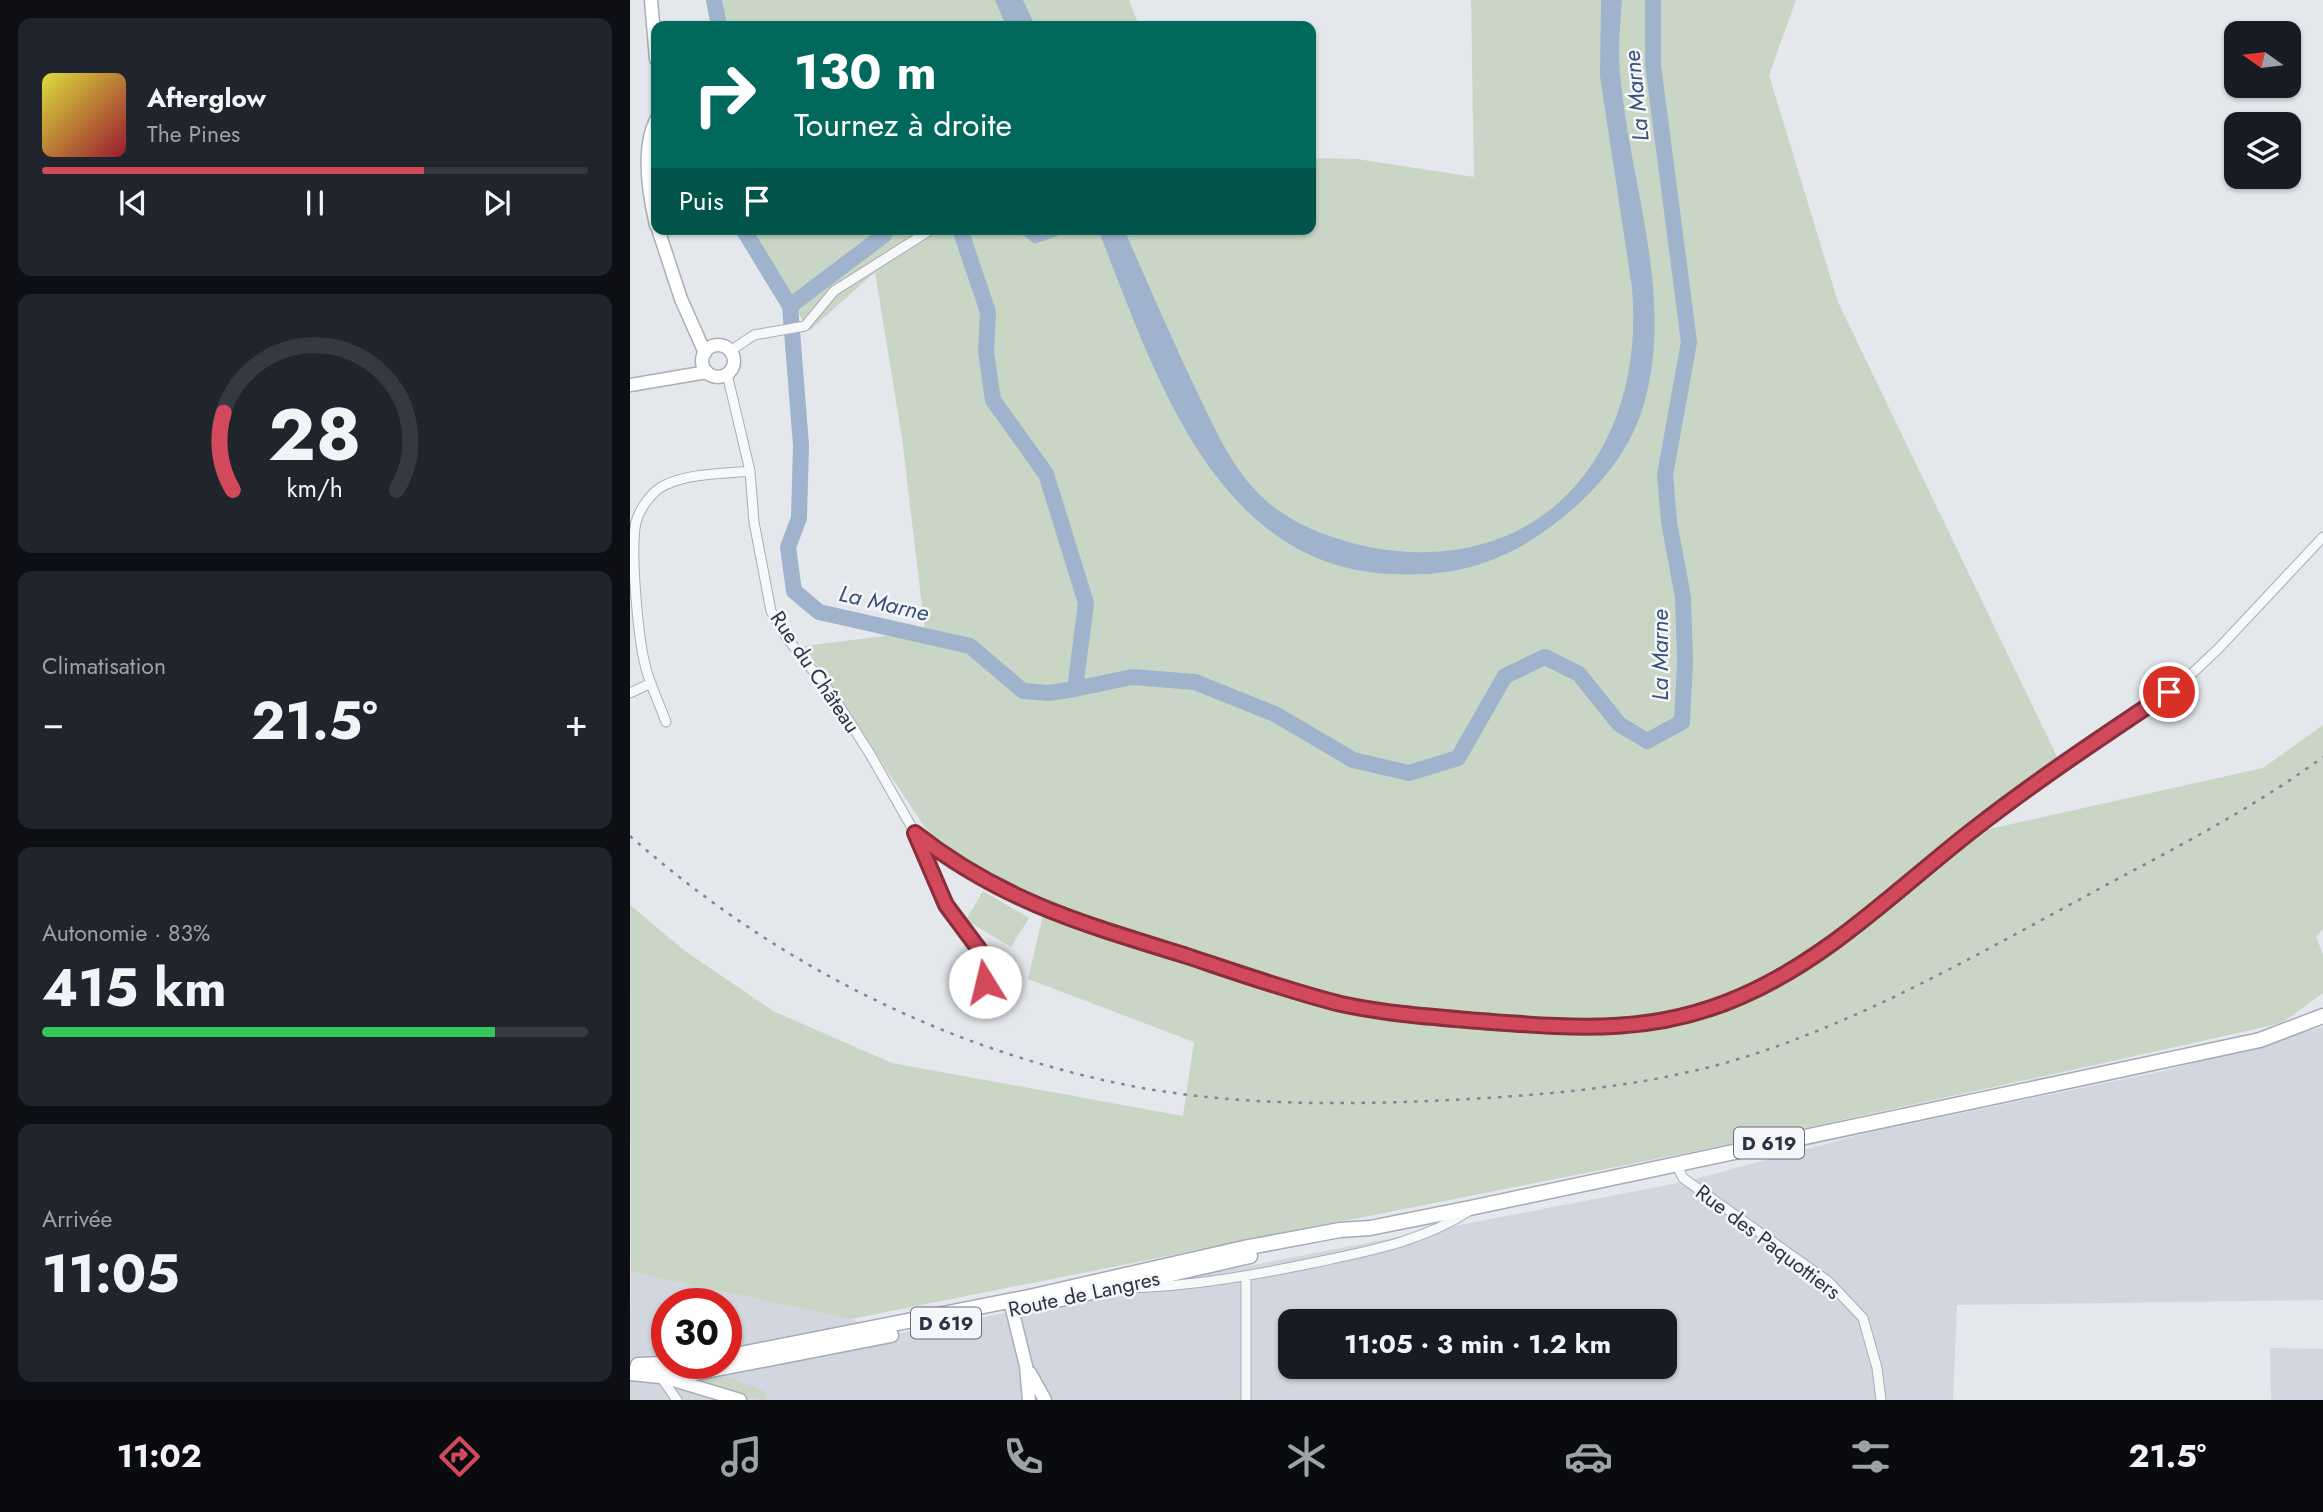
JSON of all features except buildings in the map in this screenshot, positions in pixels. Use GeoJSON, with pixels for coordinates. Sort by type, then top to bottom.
{"type":"FeatureCollection","features":[{"type":"Feature","properties":{"kind":"main road","name":"D 619"},"geometry":{"type":"LineString","coordinates":[[742,1354],[1011,1305],[1255,1246],[1340,1230],[1370,1228],[1475,1207],[2260,1040],[2323,1016]]}},
{"type":"Feature","properties":{"kind":"main road","name":"Route de Langres"},"geometry":{"type":"LineString","coordinates":[[742,1364],[780,1358],[1011,1305],[1108,1289],[1370,1228]]}},
{"type":"Feature","properties":{"kind":"main road"},"geometry":{"type":"LineString","coordinates":[[630,1364],[651,1364]]}},
{"type":"Feature","properties":{"kind":"main road","name":"Route de Langres"},"geometry":{"type":"LineString","coordinates":[[630,1373],[651,1375]]}},
{"type":"Feature","properties":{"kind":"street"},"geometry":{"type":"LineString","coordinates":[[651,0],[653,21]]}},
{"type":"Feature","properties":{"kind":"street"},"geometry":{"type":"LineString","coordinates":[[651,136],[651,200]]}},
{"type":"Feature","properties":{"kind":"street"},"geometry":{"type":"LineString","coordinates":[[660,235],[705,353],[702,363],[707,372],[715,376],[727,374],[733,365],[730,351]]}},
{"type":"Feature","properties":{"kind":"street"},"geometry":{"type":"LineString","coordinates":[[730,351],[754,335],[805,326],[834,291],[923,235]]}},
{"type":"Feature","properties":{"kind":"street"},"geometry":{"type":"LineString","coordinates":[[705,353],[717,345],[730,351]]}},
{"type":"Feature","properties":{"kind":"street"},"geometry":{"type":"LineString","coordinates":[[630,385],[707,372]]}},
{"type":"Feature","properties":{"kind":"street","name":"Rue du Château"},"geometry":{"type":"LineString","coordinates":[[727,374],[750,471],[754,522],[771,611],[786,637],[833,696],[915,833]]}},
{"type":"Feature","properties":{"kind":"street"},"geometry":{"type":"LineString","coordinates":[[666,722],[651,683],[632,603],[635,523],[646,503],[663,486],[681,479],[750,471]]}},
{"type":"Feature","properties":{"kind":"street"},"geometry":{"type":"LineString","coordinates":[[915,833],[962,869],[1024,901],[1102,929],[1341,1003],[1400,1014],[1571,1028],[1618,1028],[1662,1022],[1740,997],[1789,973],[1837,940],[2048,773],[2182,683],[2323,537]]}},
{"type":"Feature","properties":{"kind":"street"},"geometry":{"type":"LineString","coordinates":[[630,693],[651,683]]}},
{"type":"Feature","properties":{"kind":"street"},"geometry":{"type":"LineString","coordinates":[[915,833],[946,905],[990,964],[980,1000]]}},
{"type":"Feature","properties":{"kind":"street","name":"Rue des Paquottiers"},"geometry":{"type":"LineString","coordinates":[[1676,1164],[1683,1178],[1829,1282],[1863,1318],[1877,1368],[1881,1400]]}},
{"type":"Feature","properties":{"kind":"street"},"geometry":{"type":"LineString","coordinates":[[1108,1289],[1246,1277],[1369,1251],[1416,1237],[1475,1207]]}},
{"type":"Feature","properties":{"kind":"street"},"geometry":{"type":"LineString","coordinates":[[1246,1277],[1246,1400]]}},
{"type":"Feature","properties":{"kind":"street"},"geometry":{"type":"LineString","coordinates":[[1011,1305],[1026,1366],[1030,1400]]}},
{"type":"Feature","properties":{"kind":"street"},"geometry":{"type":"LineString","coordinates":[[1026,1366],[1045,1400]]}},
{"type":"Feature","properties":{"kind":"street"},"geometry":{"type":"LineString","coordinates":[[662,1379],[677,1400]]}},
{"type":"Feature","properties":{"kind":"street"},"geometry":{"type":"LineString","coordinates":[[670,1379],[740,1400]]}},
{"type":"Feature","properties":{"kind":"shaded area"},"geometry":{"type":"Polygon","coordinates":[[[2323,1027],[2323,1300],[1957,1305],[1953,1400],[630,1400],[631,1272],[706,1288],[651,1288],[651,1379],[742,1379],[742,1296],[851,1319],[891,1335],[1688,1181],[1867,1133],[2168,1070],[2323,1027]]]}},
{"type":"Feature","properties":{"kind":"shaded area"},"geometry":{"type":"Polygon","coordinates":[[[2270,1348],[2323,1349],[2323,1400],[2271,1400],[2270,1348]]]}},
{"type":"Feature","properties":{"kind":"green space"},"geometry":{"type":"Polygon","coordinates":[[[723,0],[1129,0],[1137,21],[725,21],[723,0]]]}},
{"type":"Feature","properties":{"kind":"green space"},"geometry":{"type":"Polygon","coordinates":[[[1471,0],[1796,0],[1769,75],[1838,302],[2062,767],[1985,830],[2263,768],[2323,725],[2323,929],[2316,936],[2323,955],[2323,993],[2282,1023],[2095,1065],[1736,1143],[851,1319],[742,1296],[742,1288],[706,1288],[631,1272],[630,905],[685,951],[773,1011],[892,1063],[1183,1116],[1194,1042],[1028,979],[1043,915],[928,832],[804,646],[925,631],[902,438],[875,272],[809,331],[752,235],[1316,235],[1316,158],[1357,159],[1474,177],[1471,0]]]}},
{"type":"Feature","properties":{"kind":"green space"},"geometry":{"type":"Polygon","coordinates":[[[983,891],[1029,918],[1011,947],[966,920],[983,891]]]}},
{"type":"Feature","properties":{"kind":"green space"},"geometry":{"type":"Polygon","coordinates":[[[683,1379],[734,1379],[766,1392],[764,1400],[712,1391],[683,1379]]]}},
{"type":"Feature","properties":{"kind":"water"},"geometry":{"type":"Polygon","coordinates":[[[995,0],[1023,0],[1033,21],[1004,21],[995,0]]]}},
{"type":"Feature","properties":{"kind":"water"},"geometry":{"type":"Polygon","coordinates":[[[1601,0],[1622,0],[1620,73],[1653,282],[1655,324],[1652,366],[1643,407],[1623,451],[1593,490],[1556,523],[1516,549],[1470,567],[1441,573],[1392,574],[1330,563],[1278,537],[1235,498],[1198,451],[1168,397],[1142,341],[1100,235],[1127,235],[1218,435],[1239,471],[1269,503],[1311,529],[1374,548],[1434,552],[1488,542],[1534,521],[1572,490],[1601,449],[1622,401],[1632,347],[1632,288],[1600,76],[1601,0]]]}},
{"type":"Feature","properties":{"kind":"waterway","name":"La Marne"},"geometry":{"type":"LineString","coordinates":[[714,0],[718,21]]}},
{"type":"Feature","properties":{"kind":"waterway","name":"La Marne"},"geometry":{"type":"LineString","coordinates":[[962,235],[988,312],[986,352],[993,400],[1046,474],[1086,603],[1075,689],[1132,677],[1195,682],[1275,714],[1353,760],[1409,773],[1458,758],[1505,676],[1545,657],[1579,674],[1619,724],[1647,741],[1682,722],[1685,662],[1683,597],[1669,522],[1665,475],[1689,342],[1653,65],[1653,0]]}},
{"type":"Feature","properties":{"kind":"waterway","name":"La Marne"},"geometry":{"type":"LineString","coordinates":[[747,235],[790,306],[884,235]]}},
{"type":"Feature","properties":{"kind":"waterway"},"geometry":{"type":"LineString","coordinates":[[1030,235],[1035,239],[1046,235]]}},
{"type":"Feature","properties":{"kind":"waterway","name":"La Marne"},"geometry":{"type":"LineString","coordinates":[[790,306],[801,445],[799,518],[788,547],[794,591],[819,612],[970,646],[1023,691],[1049,693],[1075,689]]}},
{"type":"Feature","properties":{"kind":"railway"},"geometry":{"type":"LineString","coordinates":[[630,836],[685,882],[743,924],[804,962],[866,996],[931,1025],[998,1050],[1067,1071],[1137,1087],[1215,1098],[1332,1103],[1450,1100],[1561,1092],[1634,1083],[1706,1068],[1787,1043],[1917,986],[2001,942],[2206,831],[2323,757]]}},
{"type":"Feature","properties":{"kind":"route"},"geometry":{"type":"LineString","coordinates":[[985,982],[990,964],[946,905],[924,860],[915,833],[962,869],[1024,901],[1102,929],[1341,1003],[1400,1014],[1597,1029],[1641,1026],[1689,1016],[1740,997],[1807,962],[2048,773],[2097,737],[2169,692]]}}]}
